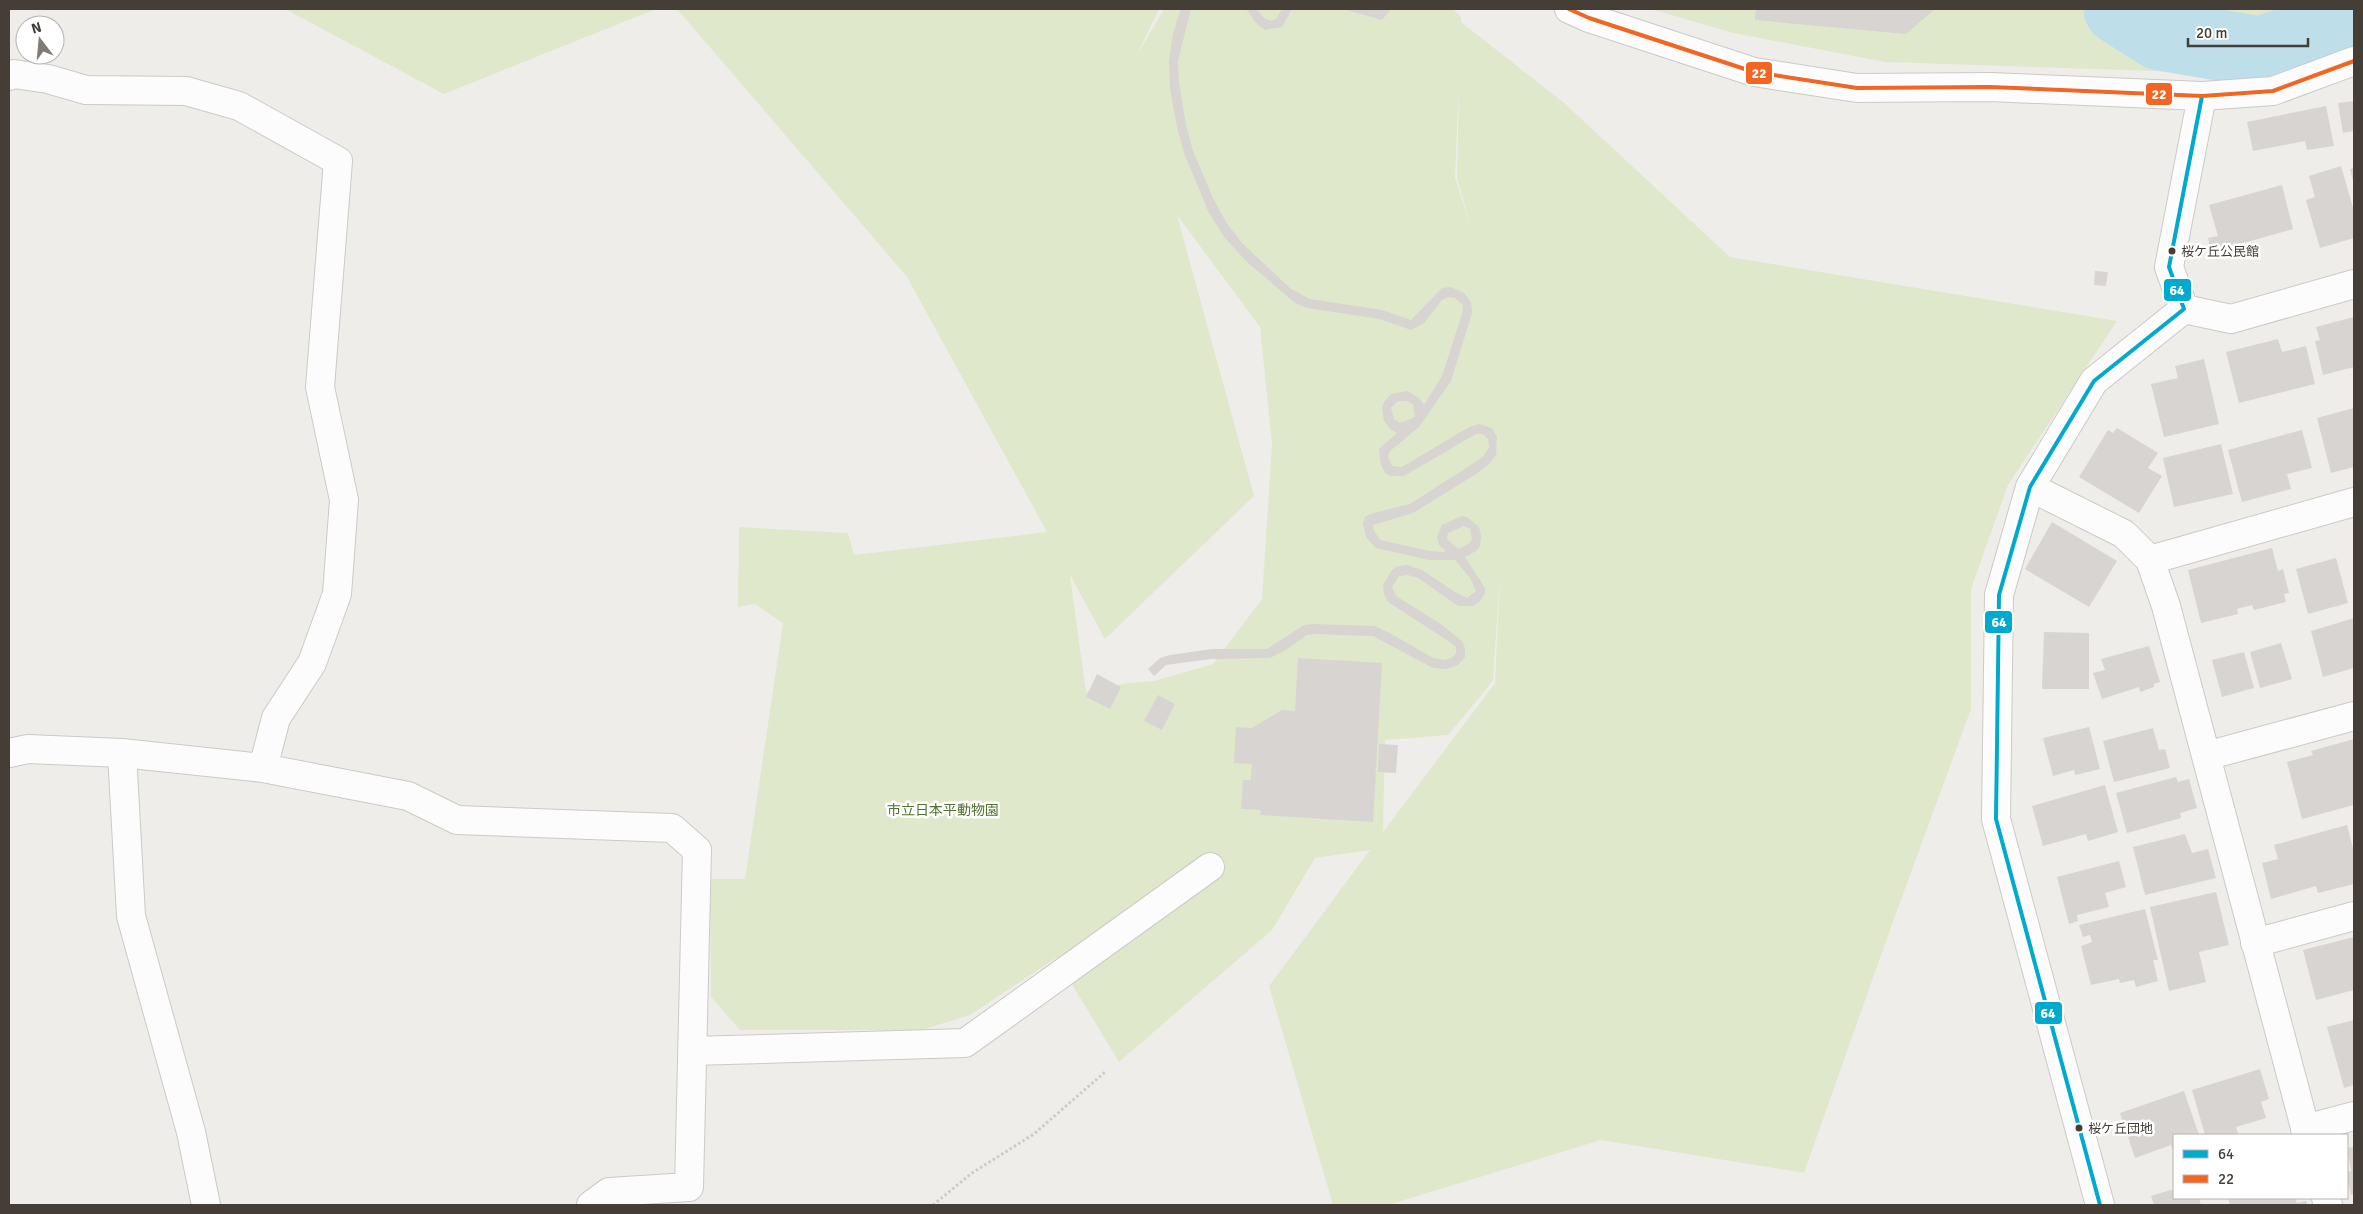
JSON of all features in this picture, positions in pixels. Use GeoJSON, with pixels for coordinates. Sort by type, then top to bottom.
{"type":"FeatureCollection","features":[{"type":"Feature","properties":{"kind":"street"},"geometry":{"type":"LineString","coordinates":[[1569,9],[1589,18],[1754,72],[1857,88],[1990,87],[2202,96],[2273,91],[2354,62]]}},
{"type":"Feature","properties":{"kind":"street"},"geometry":{"type":"LineString","coordinates":[[9,76],[14,74],[48,79],[86,90],[186,91],[239,106],[338,161],[320,387],[344,500],[337,594],[312,663],[276,718],[263,768]]}},
{"type":"Feature","properties":{"kind":"street"},"geometry":{"type":"LineString","coordinates":[[2184,308],[2169,267],[2202,96]]}},
{"type":"Feature","properties":{"kind":"street"},"geometry":{"type":"LineString","coordinates":[[2184,308],[2231,319],[2354,284]]}},
{"type":"Feature","properties":{"kind":"street"},"geometry":{"type":"LineString","coordinates":[[2100,1205],[1996,819],[1998,595],[2030,487],[2094,381],[2184,308]]}},
{"type":"Feature","properties":{"kind":"street"},"geometry":{"type":"LineString","coordinates":[[2030,487],[2124,534],[2150,560],[2166,606],[2306,1132],[2354,1116]]}},
{"type":"Feature","properties":{"kind":"street"},"geometry":{"type":"LineString","coordinates":[[2150,560],[2354,502]]}},
{"type":"Feature","properties":{"kind":"street"},"geometry":{"type":"LineString","coordinates":[[2206,756],[2354,716]]}},
{"type":"Feature","properties":{"kind":"street"},"geometry":{"type":"LineString","coordinates":[[9,753],[28,749],[122,753],[263,768],[408,796],[457,820],[672,828],[697,850],[689,1187],[608,1192],[591,1205]]}},
{"type":"Feature","properties":{"kind":"street"},"geometry":{"type":"LineString","coordinates":[[122,753],[131,916],[190,1132],[206,1205]]}},
{"type":"Feature","properties":{"kind":"street"},"geometry":{"type":"LineString","coordinates":[[692,1051],[965,1043],[1210,867]]}},
{"type":"Feature","properties":{"kind":"street"},"geometry":{"type":"LineString","coordinates":[[2256,942],[2354,916]]}},
{"type":"Feature","properties":{"kind":"path"},"geometry":{"type":"LineString","coordinates":[[932,1205],[972,1173],[1034,1134],[1104,1072]]}},
{"type":"Feature","properties":{"kind":"green space"},"geometry":{"type":"Polygon","coordinates":[[[285,9],[656,9],[444,94],[285,9]]]}},
{"type":"Feature","properties":{"kind":"green space","name":"市立日本平動物園"},"geometry":{"type":"Polygon","coordinates":[[[677,9],[1159,9],[1137,55],[1164,9],[1453,9],[1461,17],[1461,22],[1563,102],[1730,257],[2117,321],[2008,485],[1971,589],[1971,709],[1804,1173],[1601,1140],[1388,1205],[1333,1205],[1269,986],[1370,850],[1315,858],[1272,930],[1119,1062],[1056,958],[970,1015],[922,1030],[740,1030],[711,997],[710,879],[745,879],[783,623],[755,604],[738,607],[739,527],[848,533],[854,555],[1047,532],[907,277],[677,9]],[[1459,86],[1455,177],[1471,227],[1457,178],[1459,86]],[[1177,215],[1254,496],[1105,639],[1070,575],[1086,692],[1128,683],[1154,681],[1213,664],[1262,599],[1272,444],[1260,327],[1177,215]],[[1500,575],[1493,681],[1448,735],[1385,740],[1383,832],[1495,683],[1500,575]]]}},
{"type":"Feature","properties":{"kind":"green space"},"geometry":{"type":"Polygon","coordinates":[[[1651,9],[2354,9],[2354,39],[2292,67],[2180,72],[1885,62],[1733,33],[1651,9]]]}},
{"type":"Feature","properties":{"kind":"building"},"geometry":{"type":"Polygon","coordinates":[[[1181,9],[1191,9],[1178,61],[1179,83],[1186,125],[1193,151],[1213,198],[1226,222],[1242,243],[1291,289],[1310,299],[1382,310],[1411,320],[1442,288],[1451,287],[1464,293],[1471,302],[1472,313],[1451,381],[1419,427],[1390,451],[1388,457],[1392,466],[1402,467],[1469,427],[1479,424],[1492,428],[1497,437],[1496,455],[1489,464],[1476,474],[1413,513],[1373,525],[1373,529],[1380,540],[1443,552],[1446,551],[1439,545],[1437,537],[1442,525],[1462,516],[1467,517],[1479,527],[1481,535],[1480,546],[1476,551],[1465,557],[1485,588],[1485,593],[1480,601],[1473,606],[1458,606],[1418,578],[1408,575],[1399,576],[1392,587],[1396,596],[1438,622],[1462,641],[1465,648],[1465,657],[1458,665],[1447,669],[1433,668],[1373,636],[1315,634],[1307,635],[1286,650],[1270,658],[1212,659],[1166,665],[1154,676],[1148,669],[1160,658],[1170,655],[1212,649],[1267,649],[1304,625],[1314,624],[1375,626],[1433,658],[1446,660],[1454,656],[1456,647],[1450,642],[1388,602],[1384,594],[1383,585],[1392,570],[1398,566],[1407,565],[1422,570],[1467,598],[1476,591],[1470,578],[1455,560],[1429,560],[1376,548],[1366,537],[1363,524],[1365,517],[1370,514],[1410,504],[1483,457],[1489,447],[1488,439],[1483,434],[1476,434],[1404,476],[1390,476],[1385,473],[1381,465],[1379,449],[1397,433],[1390,429],[1384,421],[1382,409],[1384,402],[1391,394],[1408,391],[1420,399],[1424,405],[1442,376],[1463,311],[1463,305],[1455,298],[1449,297],[1442,300],[1424,323],[1411,330],[1380,319],[1307,308],[1295,303],[1247,262],[1225,238],[1209,213],[1184,153],[1170,89],[1169,61],[1173,33],[1181,9]],[[1398,401],[1391,408],[1394,419],[1400,423],[1415,417],[1413,404],[1406,401],[1398,401]],[[1464,526],[1448,533],[1447,539],[1458,549],[1469,544],[1472,539],[1470,529],[1464,526]]]}},
{"type":"Feature","properties":{"kind":"building"},"geometry":{"type":"Polygon","coordinates":[[[1246,9],[1257,9],[1264,18],[1271,21],[1276,19],[1282,9],[1292,9],[1282,27],[1265,30],[1256,23],[1246,9]]]}},
{"type":"Feature","properties":{"kind":"building"},"geometry":{"type":"Polygon","coordinates":[[[1343,9],[1391,9],[1382,20],[1343,9]]]}},
{"type":"Feature","properties":{"kind":"building"},"geometry":{"type":"Polygon","coordinates":[[[1756,9],[1935,9],[1906,34],[1755,20],[1756,9]]]}},
{"type":"Feature","properties":{"kind":"building"},"geometry":{"type":"Polygon","coordinates":[[[2354,101],[2354,131],[2343,133],[2338,103],[2354,101]]]}},
{"type":"Feature","properties":{"kind":"building"},"geometry":{"type":"Polygon","coordinates":[[[2326,106],[2334,146],[2307,150],[2305,141],[2253,151],[2247,122],[2326,106]]]}},
{"type":"Feature","properties":{"kind":"building"},"geometry":{"type":"Polygon","coordinates":[[[2341,166],[2354,211],[2354,238],[2320,248],[2306,200],[2315,197],[2309,176],[2341,166]]]}},
{"type":"Feature","properties":{"kind":"building"},"geometry":{"type":"Polygon","coordinates":[[[2354,168],[2354,185],[2350,169],[2354,168]]]}},
{"type":"Feature","properties":{"kind":"building"},"geometry":{"type":"Polygon","coordinates":[[[2282,185],[2293,229],[2211,252],[2208,238],[2218,236],[2209,205],[2282,185]]]}},
{"type":"Feature","properties":{"kind":"building"},"geometry":{"type":"Polygon","coordinates":[[[2095,271],[2108,272],[2106,286],[2094,285],[2095,271]]]}},
{"type":"Feature","properties":{"kind":"building"},"geometry":{"type":"Polygon","coordinates":[[[2354,317],[2354,367],[2323,375],[2315,341],[2320,340],[2316,327],[2354,317]]]}},
{"type":"Feature","properties":{"kind":"building"},"geometry":{"type":"Polygon","coordinates":[[[2278,339],[2282,352],[2306,346],[2315,384],[2239,403],[2226,352],[2278,339]]]}},
{"type":"Feature","properties":{"kind":"building"},"geometry":{"type":"Polygon","coordinates":[[[2204,359],[2219,424],[2164,437],[2151,384],[2178,378],[2175,366],[2204,359]]]}},
{"type":"Feature","properties":{"kind":"building"},"geometry":{"type":"Polygon","coordinates":[[[2354,408],[2354,467],[2331,473],[2317,418],[2354,408]]]}},
{"type":"Feature","properties":{"kind":"building"},"geometry":{"type":"Polygon","coordinates":[[[2117,428],[2158,453],[2148,468],[2162,476],[2139,513],[2079,477],[2108,430],[2113,433],[2117,428]]]}},
{"type":"Feature","properties":{"kind":"building"},"geometry":{"type":"Polygon","coordinates":[[[2302,430],[2312,468],[2287,474],[2291,489],[2242,502],[2228,450],[2302,430]]]}},
{"type":"Feature","properties":{"kind":"building"},"geometry":{"type":"Polygon","coordinates":[[[2221,444],[2233,494],[2174,507],[2163,458],[2221,444]]]}},
{"type":"Feature","properties":{"kind":"building"},"geometry":{"type":"Polygon","coordinates":[[[2052,522],[2117,561],[2089,607],[2025,569],[2052,522]]]}},
{"type":"Feature","properties":{"kind":"building"},"geometry":{"type":"Polygon","coordinates":[[[2272,548],[2278,571],[2283,569],[2289,593],[2284,594],[2286,602],[2254,610],[2252,605],[2237,609],[2238,614],[2201,623],[2188,570],[2272,548]]]}},
{"type":"Feature","properties":{"kind":"building"},"geometry":{"type":"Polygon","coordinates":[[[2336,558],[2348,603],[2308,614],[2296,569],[2336,558]]]}},
{"type":"Feature","properties":{"kind":"building"},"geometry":{"type":"Polygon","coordinates":[[[2354,618],[2354,668],[2323,677],[2311,631],[2354,618]]]}},
{"type":"Feature","properties":{"kind":"building"},"geometry":{"type":"Polygon","coordinates":[[[2044,632],[2089,633],[2089,689],[2042,689],[2044,632]]]}},
{"type":"Feature","properties":{"kind":"building"},"geometry":{"type":"Polygon","coordinates":[[[2281,643],[2292,679],[2260,688],[2250,652],[2281,643]]]}},
{"type":"Feature","properties":{"kind":"building"},"geometry":{"type":"Polygon","coordinates":[[[2149,646],[2160,682],[2154,684],[2154,687],[2140,692],[2139,687],[2102,699],[2093,673],[2105,670],[2101,659],[2149,646]]]}},
{"type":"Feature","properties":{"kind":"building"},"geometry":{"type":"Polygon","coordinates":[[[2244,652],[2254,688],[2222,697],[2212,660],[2244,652]]]}},
{"type":"Feature","properties":{"kind":"building"},"geometry":{"type":"Polygon","coordinates":[[[1298,658],[1382,663],[1373,822],[1260,815],[1261,810],[1241,809],[1243,780],[1251,780],[1252,764],[1234,763],[1236,727],[1252,728],[1282,710],[1295,711],[1298,658]]]}},
{"type":"Feature","properties":{"kind":"building"},"geometry":{"type":"Polygon","coordinates":[[[1097,674],[1121,687],[1110,709],[1086,697],[1097,674]]]}},
{"type":"Feature","properties":{"kind":"building"},"geometry":{"type":"Polygon","coordinates":[[[1158,695],[1175,704],[1162,730],[1144,721],[1158,695]]]}},
{"type":"Feature","properties":{"kind":"building"},"geometry":{"type":"Polygon","coordinates":[[[2089,727],[2100,769],[2075,775],[2074,770],[2053,776],[2043,738],[2089,727]]]}},
{"type":"Feature","properties":{"kind":"building"},"geometry":{"type":"Polygon","coordinates":[[[2153,728],[2159,750],[2165,749],[2170,768],[2114,782],[2103,741],[2153,728]]]}},
{"type":"Feature","properties":{"kind":"building"},"geometry":{"type":"Polygon","coordinates":[[[2354,739],[2354,805],[2302,819],[2287,762],[2313,755],[2311,751],[2354,739]]]}},
{"type":"Feature","properties":{"kind":"building"},"geometry":{"type":"Polygon","coordinates":[[[1379,744],[1398,745],[1396,773],[1378,772],[1379,744]]]}},
{"type":"Feature","properties":{"kind":"building"},"geometry":{"type":"Polygon","coordinates":[[[2176,777],[2178,782],[2189,779],[2197,808],[2180,813],[2181,818],[2127,833],[2116,793],[2176,777]]]}},
{"type":"Feature","properties":{"kind":"building"},"geometry":{"type":"Polygon","coordinates":[[[2105,785],[2118,832],[2088,841],[2086,834],[2043,846],[2032,806],[2105,785]]]}},
{"type":"Feature","properties":{"kind":"building"},"geometry":{"type":"Polygon","coordinates":[[[2347,825],[2354,852],[2354,884],[2318,893],[2316,886],[2271,899],[2262,863],[2278,859],[2274,845],[2347,825]]]}},
{"type":"Feature","properties":{"kind":"building"},"geometry":{"type":"Polygon","coordinates":[[[2185,834],[2192,853],[2208,849],[2216,878],[2145,895],[2133,847],[2185,834]]]}},
{"type":"Feature","properties":{"kind":"building"},"geometry":{"type":"Polygon","coordinates":[[[2119,861],[2126,887],[2105,893],[2109,907],[2077,915],[2078,921],[2069,924],[2057,877],[2119,861]]]}},
{"type":"Feature","properties":{"kind":"building"},"geometry":{"type":"Polygon","coordinates":[[[2216,892],[2229,945],[2199,952],[2206,982],[2169,991],[2150,907],[2216,892]]]}},
{"type":"Feature","properties":{"kind":"building"},"geometry":{"type":"Polygon","coordinates":[[[2145,909],[2158,960],[2153,960],[2158,981],[2136,987],[2134,980],[2120,983],[2119,979],[2091,985],[2081,946],[2092,942],[2090,935],[2083,937],[2079,925],[2145,909]]]}},
{"type":"Feature","properties":{"kind":"building"},"geometry":{"type":"Polygon","coordinates":[[[2354,937],[2354,990],[2316,1000],[2303,950],[2354,937]]]}},
{"type":"Feature","properties":{"kind":"building"},"geometry":{"type":"Polygon","coordinates":[[[2354,1020],[2354,1085],[2344,1088],[2327,1027],[2354,1020]]]}},
{"type":"Feature","properties":{"kind":"building"},"geometry":{"type":"Polygon","coordinates":[[[2260,1069],[2269,1099],[2261,1102],[2266,1118],[2236,1127],[2238,1133],[2205,1134],[2192,1090],[2260,1069]]]}},
{"type":"Feature","properties":{"kind":"building"},"geometry":{"type":"Polygon","coordinates":[[[2184,1091],[2199,1134],[2173,1134],[2173,1151],[2171,1145],[2135,1158],[2120,1113],[2184,1091]]]}},
{"type":"Feature","properties":{"kind":"building"},"geometry":{"type":"Polygon","coordinates":[[[2354,1147],[2354,1194],[2351,1195],[2348,1182],[2348,1172],[2351,1171],[2348,1148],[2354,1147]]]}},
{"type":"Feature","properties":{"kind":"building"},"geometry":{"type":"Polygon","coordinates":[[[2173,1189],[2173,1199],[2199,1199],[2201,1205],[2154,1205],[2151,1196],[2173,1189]]]}},
{"type":"Feature","properties":{"kind":"building"},"geometry":{"type":"Polygon","coordinates":[[[2228,1199],[2295,1199],[2297,1203],[2306,1201],[2307,1205],[2230,1205],[2228,1199]]]}},
{"type":"Feature","properties":{"kind":"waterway"},"geometry":{"type":"LineString","coordinates":[[2119,9],[2160,35],[2260,52],[2340,26],[2354,16]]}},
{"type":"Feature","properties":{"kind":"transit line","name":"22"},"geometry":{"type":"LineString","coordinates":[[1569,9],[1589,18],[1754,72],[1857,88],[1990,87],[2202,96],[2273,91],[2354,61]]}},
{"type":"Feature","properties":{"kind":"transit line","name":"64"},"geometry":{"type":"LineString","coordinates":[[2100,1205],[1996,819],[1999,595],[2030,487],[2094,381],[2184,309],[2169,267],[2202,96]]}},
{"type":"Feature","properties":{"kind":"place","name":"桜ケ丘公民館"},"geometry":{"type":"Point","coordinates":[2172,251]}},
{"type":"Feature","properties":{"kind":"place","name":"桜ケ丘団地"},"geometry":{"type":"Point","coordinates":[2079,1128]}}]}
